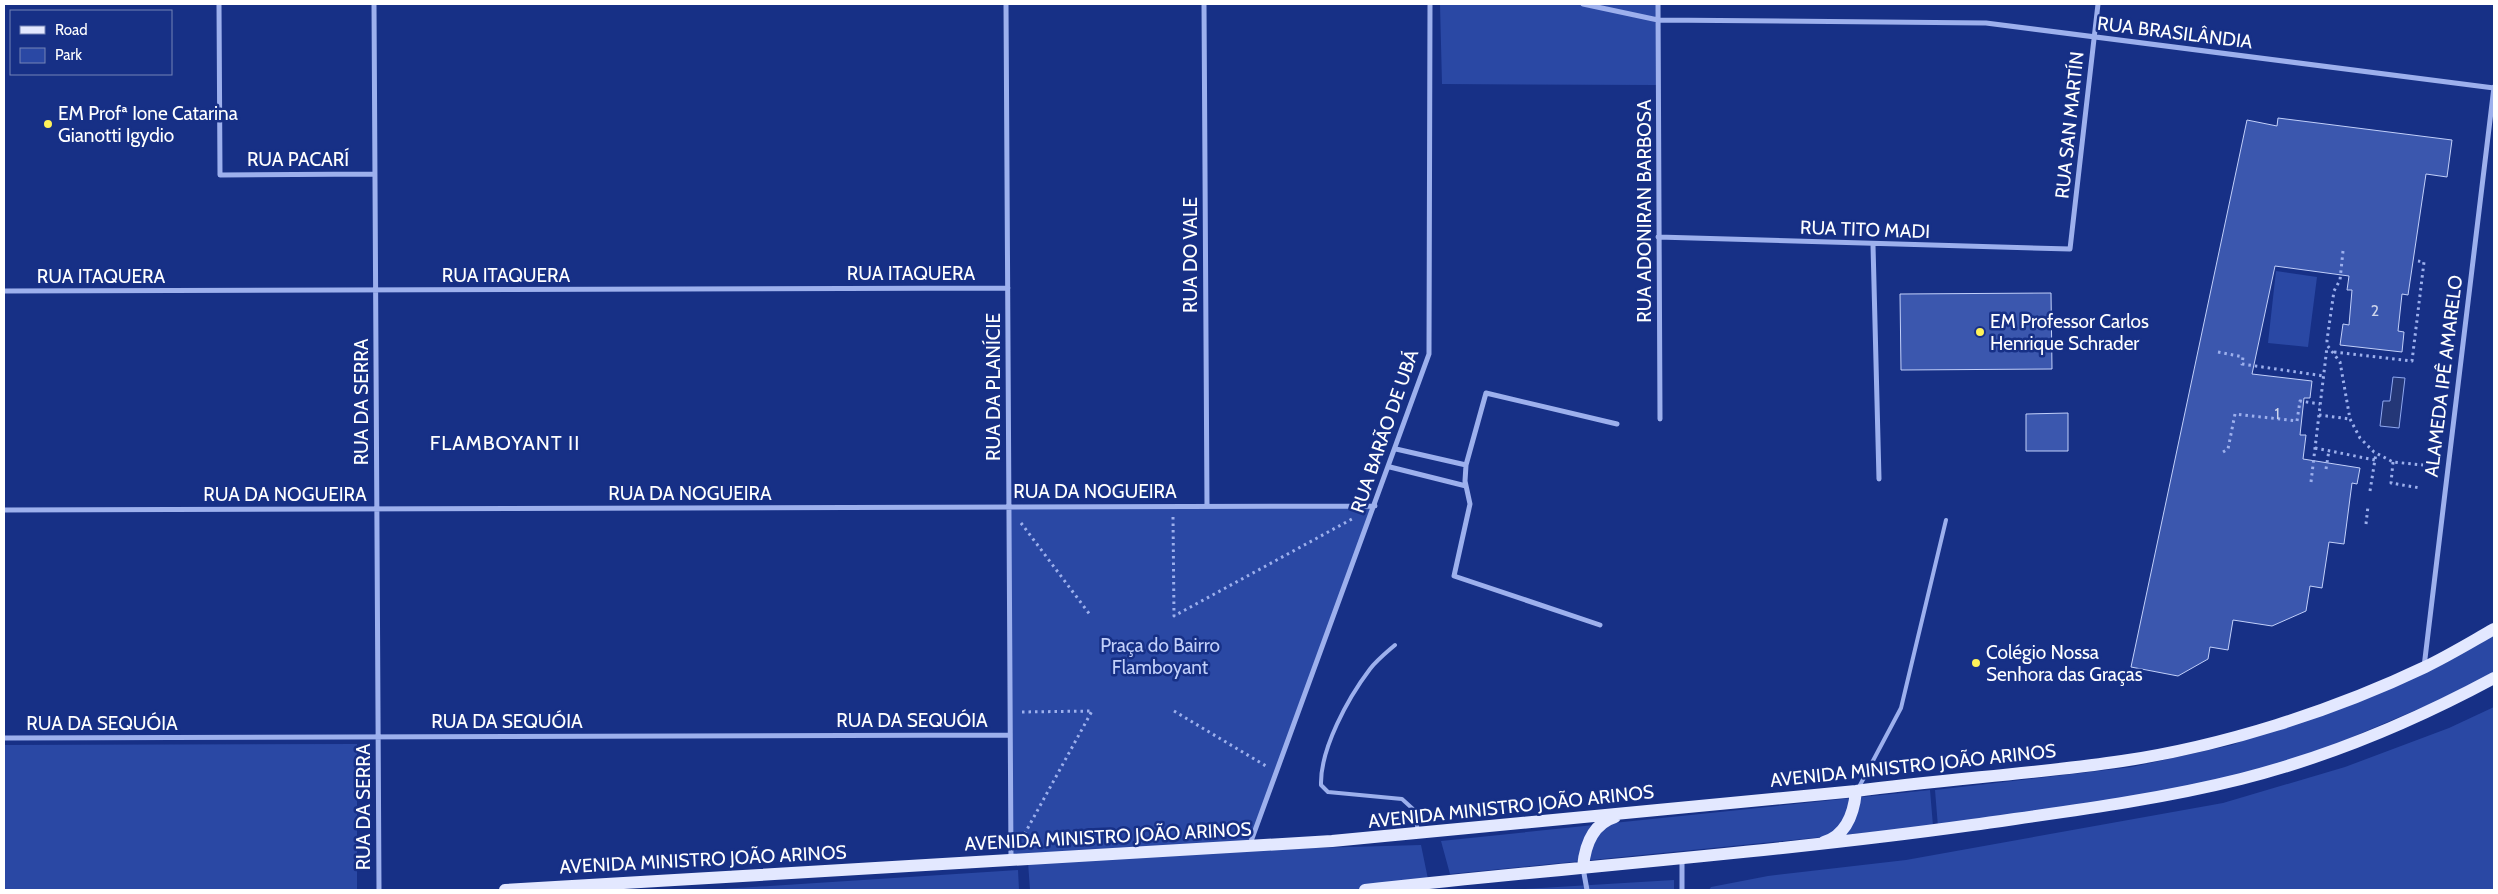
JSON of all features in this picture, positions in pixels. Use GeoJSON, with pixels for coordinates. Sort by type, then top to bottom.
{"type":"FeatureCollection","features":[{"type":"Feature","properties":{"kind":"main road","name":"AVENIDA MINISTRO JOÃO ARINOS"},"geometry":{"type":"LineString","coordinates":[[505,890],[1249,846],[1419,834],[1856,792],[1916,783],[2123,761],[2228,739],[2292,719],[2424,667],[2494,629]]}},
{"type":"Feature","properties":{"kind":"main road"},"geometry":{"type":"LineString","coordinates":[[1366,890],[1682,857],[1812,846],[2134,802],[2242,779],[2299,762],[2356,741],[2494,678]]}},
{"type":"Feature","properties":{"kind":"main road"},"geometry":{"type":"LineString","coordinates":[[1812,846],[1830,840],[1846,828],[1855,811],[1856,792]]}},
{"type":"Feature","properties":{"kind":"main road"},"geometry":{"type":"LineString","coordinates":[[1583,867],[1585,848],[1594,831],[1609,819],[1627,813]]}},
{"type":"Feature","properties":{"kind":"street","name":"RUA PACARÍ"},"geometry":{"type":"LineString","coordinates":[[219,4],[220,175],[375,174]]}},
{"type":"Feature","properties":{"kind":"street","name":"RUA DA SERRA"},"geometry":{"type":"LineString","coordinates":[[374,4],[378,890]]}},
{"type":"Feature","properties":{"kind":"street","name":"RUA DA PLANÍCIE"},"geometry":{"type":"LineString","coordinates":[[1006,4],[1011,860]]}},
{"type":"Feature","properties":{"kind":"street","name":"RUA DO VALE"},"geometry":{"type":"LineString","coordinates":[[1204,4],[1206,506]]}},
{"type":"Feature","properties":{"kind":"street","name":"RUA BARÃO DE UBÁ"},"geometry":{"type":"LineString","coordinates":[[1249,846],[1390,467],[1429,354],[1430,4]]}},
{"type":"Feature","properties":{"kind":"street","name":"RUA BRASILÂNDIA"},"geometry":{"type":"LineString","coordinates":[[1583,4],[1658,20],[1986,23],[2494,88]]}},
{"type":"Feature","properties":{"kind":"street","name":"RUA ADONIRAN BARBOSA"},"geometry":{"type":"LineString","coordinates":[[1658,4],[1660,419]]}},
{"type":"Feature","properties":{"kind":"street","name":"RUA SAN MARTÍN"},"geometry":{"type":"LineString","coordinates":[[2070,249],[2098,4]]}},
{"type":"Feature","properties":{"kind":"street","name":"ALAMEDA IPÊ AMARELO"},"geometry":{"type":"LineString","coordinates":[[2424,667],[2494,88]]}},
{"type":"Feature","properties":{"kind":"street","name":"RUA TITO MADI"},"geometry":{"type":"LineString","coordinates":[[1658,237],[1873,245],[2070,249]]}},
{"type":"Feature","properties":{"kind":"street"},"geometry":{"type":"LineString","coordinates":[[1873,245],[1879,479]]}},
{"type":"Feature","properties":{"kind":"street","name":"RUA ITAQUERA"},"geometry":{"type":"LineString","coordinates":[[4,291],[1008,288]]}},
{"type":"Feature","properties":{"kind":"street"},"geometry":{"type":"LineString","coordinates":[[1600,625],[1454,576],[1470,504],[1466,486],[1466,465],[1486,393],[1617,424]]}},
{"type":"Feature","properties":{"kind":"street"},"geometry":{"type":"LineString","coordinates":[[1396,449],[1466,465]]}},
{"type":"Feature","properties":{"kind":"street"},"geometry":{"type":"LineString","coordinates":[[1390,467],[1466,486]]}},
{"type":"Feature","properties":{"kind":"street","name":"RUA DA NOGUEIRA"},"geometry":{"type":"LineString","coordinates":[[4,510],[1375,506]]}},
{"type":"Feature","properties":{"kind":"street","name":"RUA DA SEQUÓIA"},"geometry":{"type":"LineString","coordinates":[[4,738],[1010,735]]}},
{"type":"Feature","properties":{"kind":"street"},"geometry":{"type":"LineString","coordinates":[[1682,857],[1682,890]]}},
{"type":"Feature","properties":{"kind":"street"},"geometry":{"type":"LineString","coordinates":[[1583,867],[1587,890]]}},
{"type":"Feature","properties":{"kind":"lane"},"geometry":{"type":"LineString","coordinates":[[1856,792],[1901,708],[1946,520]]}},
{"type":"Feature","properties":{"kind":"lane"},"geometry":{"type":"LineString","coordinates":[[1395,644],[1371,669],[1337,725],[1321,771],[1321,785],[1328,792],[1402,799],[1413,810],[1419,834]]}},
{"type":"Feature","properties":{"kind":"path"},"geometry":{"type":"LineString","coordinates":[[2311,482],[2334,291],[2340,280],[2343,251]]}},
{"type":"Feature","properties":{"kind":"path"},"geometry":{"type":"LineString","coordinates":[[2332,352],[2412,361],[2424,262],[2418,261]]}},
{"type":"Feature","properties":{"kind":"path"},"geometry":{"type":"LineString","coordinates":[[2328,345],[2340,362],[2350,419],[2360,438],[2376,453],[2393,462],[2423,465]]}},
{"type":"Feature","properties":{"kind":"path"},"geometry":{"type":"LineString","coordinates":[[2218,352],[2243,357],[2242,364],[2324,376]]}},
{"type":"Feature","properties":{"kind":"path"},"geometry":{"type":"LineString","coordinates":[[2223,452],[2228,449],[2235,414],[2298,421],[2300,402],[2320,404]]}},
{"type":"Feature","properties":{"kind":"path"},"geometry":{"type":"LineString","coordinates":[[2319,415],[2350,419]]}},
{"type":"Feature","properties":{"kind":"path"},"geometry":{"type":"LineString","coordinates":[[2315,448],[2374,460]]}},
{"type":"Feature","properties":{"kind":"path"},"geometry":{"type":"LineString","coordinates":[[2326,469],[2329,450]]}},
{"type":"Feature","properties":{"kind":"path"},"geometry":{"type":"LineString","coordinates":[[2370,491],[2376,453]]}},
{"type":"Feature","properties":{"kind":"path"},"geometry":{"type":"LineString","coordinates":[[2393,462],[2391,483],[2420,488]]}},
{"type":"Feature","properties":{"kind":"path"},"geometry":{"type":"LineString","coordinates":[[1173,506],[1174,616],[1375,506]]}},
{"type":"Feature","properties":{"kind":"path"},"geometry":{"type":"LineString","coordinates":[[2366,524],[2368,506]]}},
{"type":"Feature","properties":{"kind":"path"},"geometry":{"type":"LineString","coordinates":[[1009,507],[1091,616]]}},
{"type":"Feature","properties":{"kind":"path"},"geometry":{"type":"LineString","coordinates":[[1010,712],[1092,711],[1011,860]]}},
{"type":"Feature","properties":{"kind":"path"},"geometry":{"type":"LineString","coordinates":[[1174,711],[1277,772]]}},
{"type":"Feature","properties":{"kind":"green space"},"geometry":{"type":"Polygon","coordinates":[[[1440,4],[1656,4],[1657,85],[1442,84],[1440,4]]]}},
{"type":"Feature","properties":{"kind":"green space"},"geometry":{"type":"Polygon","coordinates":[[[2276,271],[2317,277],[2308,347],[2268,343],[2276,271]]]}},
{"type":"Feature","properties":{"kind":"green space","name":"Praça do Bairro Flamboyant"},"geometry":{"type":"Polygon","coordinates":[[[1375,506],[1249,847],[1011,860],[1009,507],[1375,506]]]}},
{"type":"Feature","properties":{"kind":"green space"},"geometry":{"type":"Polygon","coordinates":[[[2494,634],[2494,674],[2475,685],[2298,760],[2141,798],[1938,827],[1935,790],[2132,767],[2232,745],[2494,634]]]}},
{"type":"Feature","properties":{"kind":"green space"},"geometry":{"type":"Polygon","coordinates":[[[2494,707],[2494,890],[1709,890],[1711,887],[1768,876],[1906,860],[2223,803],[2345,767],[2449,728],[2494,707]]]}},
{"type":"Feature","properties":{"kind":"green space"},"geometry":{"type":"Polygon","coordinates":[[[357,744],[357,890],[4,890],[4,745],[357,744]]]}},
{"type":"Feature","properties":{"kind":"green space"},"geometry":{"type":"Polygon","coordinates":[[[1930,790],[1933,826],[1450,874],[1441,841],[1930,790]]]}},
{"type":"Feature","properties":{"kind":"green space"},"geometry":{"type":"Polygon","coordinates":[[[1421,845],[1428,879],[1356,890],[1030,890],[1028,862],[1248,850],[1421,845]]]}},
{"type":"Feature","properties":{"kind":"green space"},"geometry":{"type":"Polygon","coordinates":[[[1018,870],[1019,890],[707,890],[1018,870]]]}},
{"type":"Feature","properties":{"kind":"green space"},"geometry":{"type":"Polygon","coordinates":[[[1674,880],[1674,890],[1508,890],[1674,880]]]}},
{"type":"Feature","properties":{"kind":"shaded area"},"geometry":{"type":"Polygon","coordinates":[[[2393,377],[2405,378],[2399,428],[2380,426],[2383,401],[2390,401],[2393,377]]]}},
{"type":"Feature","properties":{"kind":"building"},"geometry":{"type":"Polygon","coordinates":[[[2278,118],[2452,140],[2447,177],[2426,174],[2408,295],[2402,294],[2398,331],[2404,332],[2402,352],[2340,345],[2343,324],[2349,325],[2352,290],[2347,290],[2349,276],[2275,266],[2252,374],[2312,381],[2310,398],[2304,398],[2300,435],[2306,435],[2303,459],[2360,468],[2357,484],[2352,483],[2344,544],[2329,542],[2322,588],[2310,586],[2306,611],[2272,626],[2233,620],[2228,650],[2210,647],[2208,659],[2178,676],[2131,667],[2247,120],[2277,126],[2278,118]]]}},
{"type":"Feature","properties":{"kind":"building"},"geometry":{"type":"Polygon","coordinates":[[[2051,293],[2052,369],[1901,370],[1900,294],[2051,293]]]}},
{"type":"Feature","properties":{"kind":"building"},"geometry":{"type":"Polygon","coordinates":[[[2068,413],[2068,451],[2026,451],[2026,414],[2068,413]]]}},
{"type":"Feature","properties":{"kind":"place","name":"EM Profª Ione Catarina Gianotti Igydio"},"geometry":{"type":"Point","coordinates":[48,124]}},
{"type":"Feature","properties":{"kind":"place","name":"EM Professor Carlos Henrique Schrader"},"geometry":{"type":"Point","coordinates":[1980,332]}},
{"type":"Feature","properties":{"kind":"place","name":"Colégio Nossa Senhora das Graças"},"geometry":{"type":"Point","coordinates":[1976,663]}},
{"type":"Feature","properties":{"kind":"district","name":"FLAMBOYANT II"},"geometry":{"type":"Point","coordinates":[505,443]}}]}
